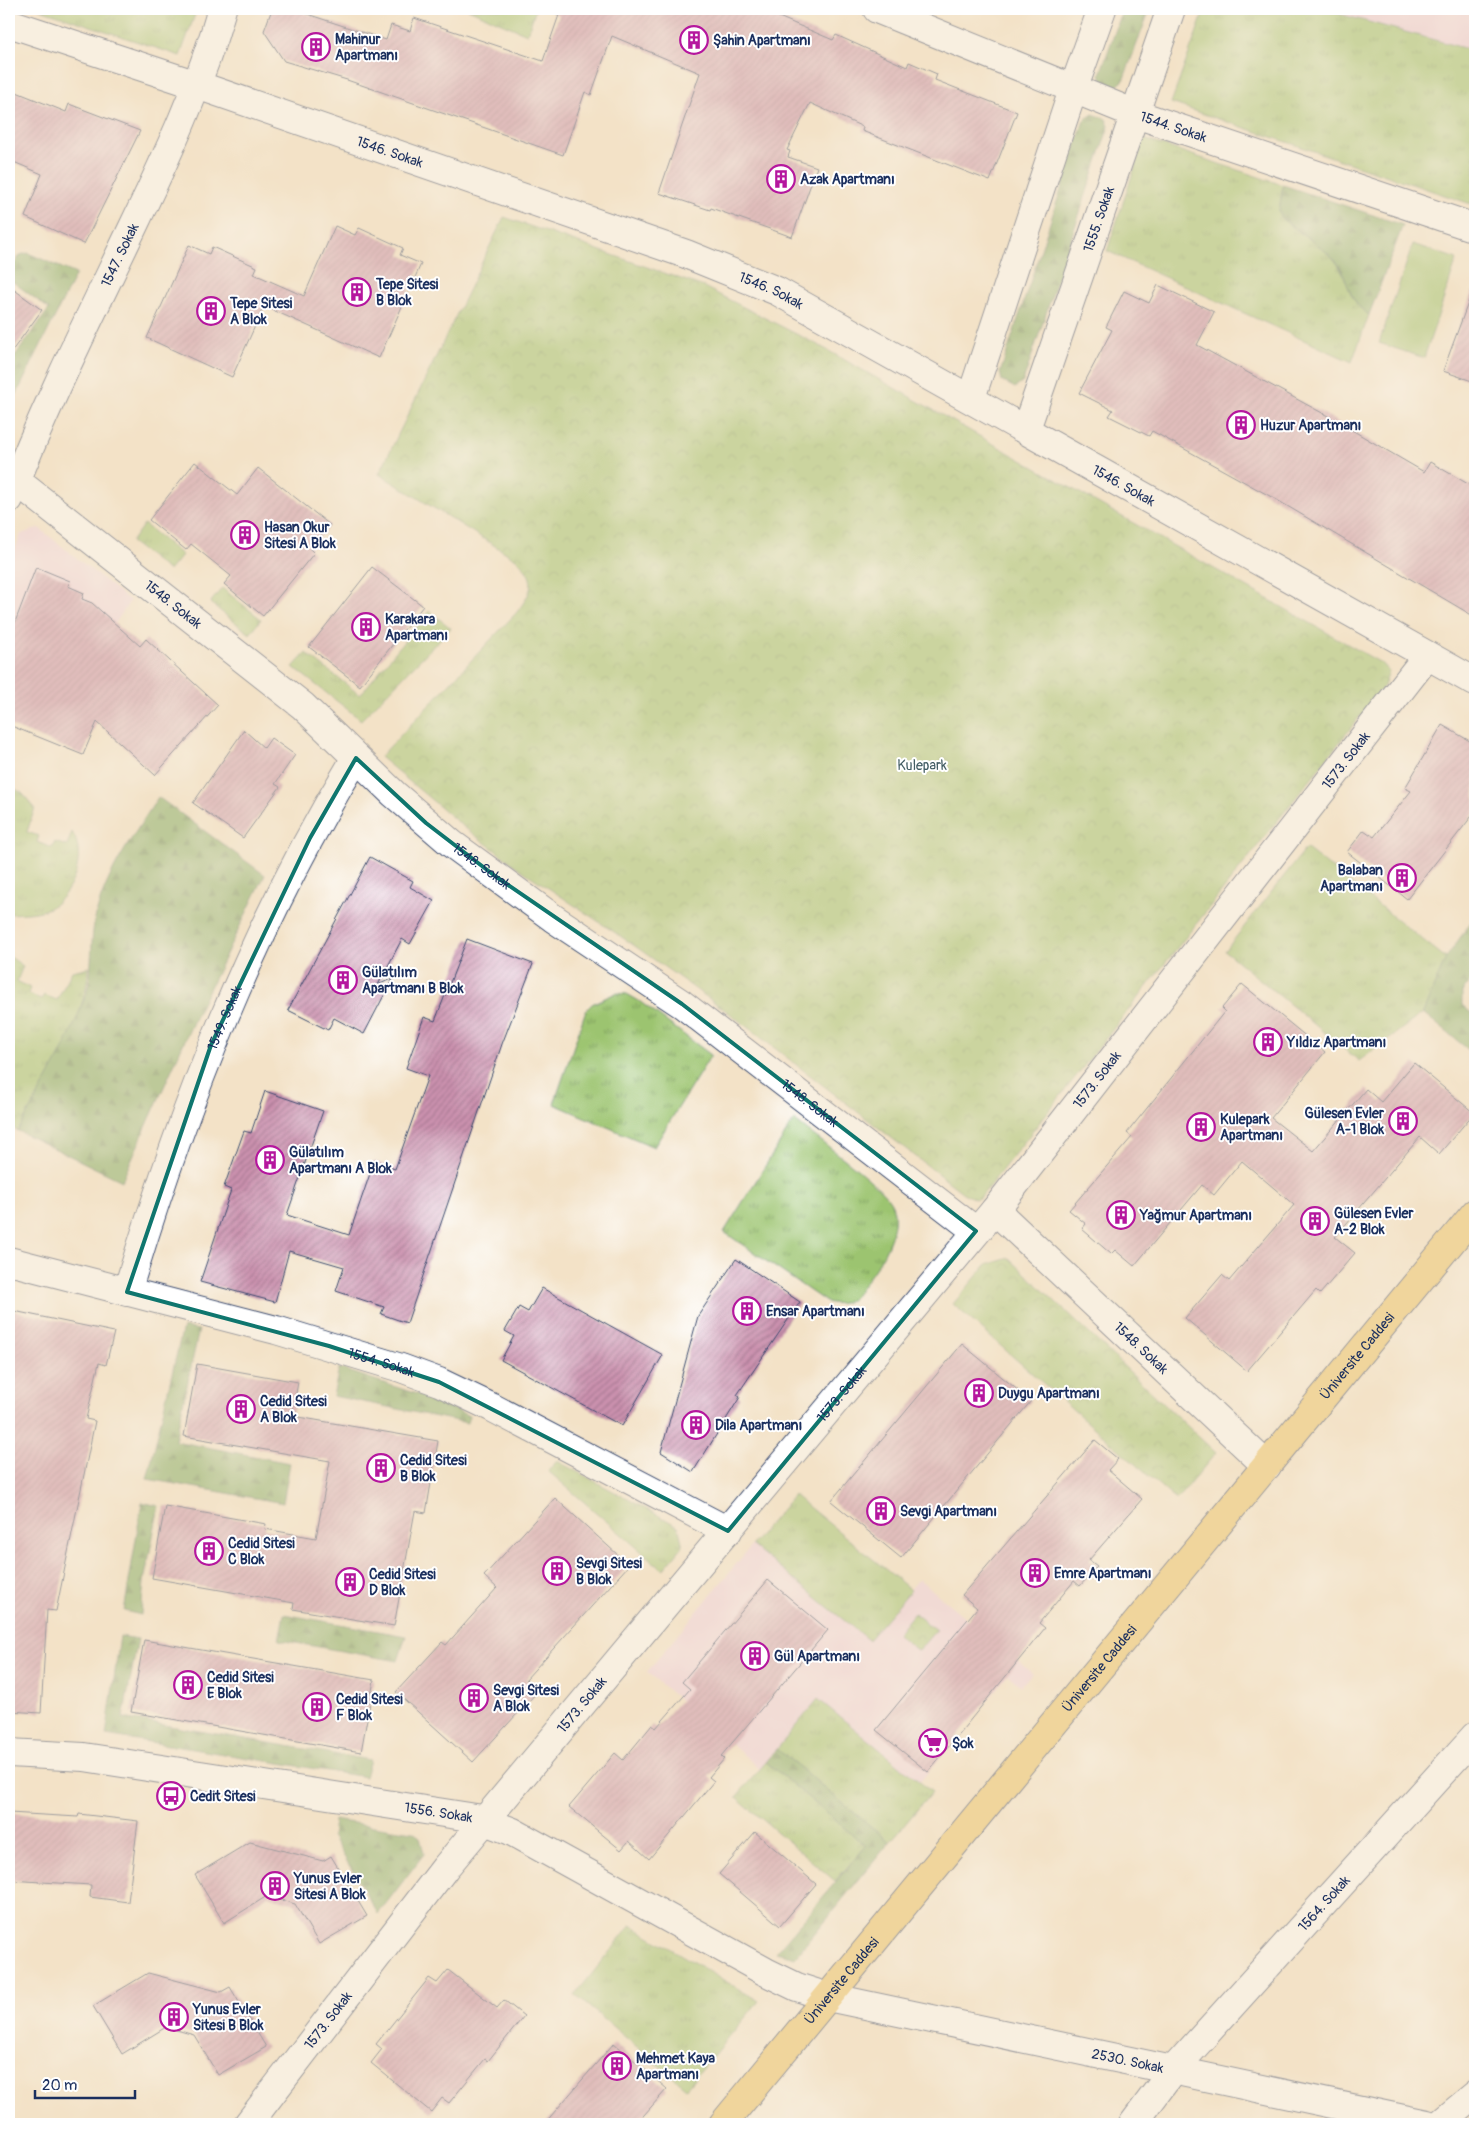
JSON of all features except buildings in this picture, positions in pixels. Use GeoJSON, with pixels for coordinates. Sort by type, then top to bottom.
{"type":"FeatureCollection","features":[{"type":"Feature","properties":{"kind":"main road","name":"Üniversite Caddesi"},"geometry":{"type":"LineString","coordinates":[[723,2124],[1475,1213]]}},
{"type":"Feature","properties":{"kind":"street","name":"1547. Sokak"},"geometry":{"type":"LineString","coordinates":[[11,485],[182,124],[222,9]]}},
{"type":"Feature","properties":{"kind":"street","name":"1544. Sokak"},"geometry":{"type":"LineString","coordinates":[[877,9],[1133,114],[1475,228]]}},
{"type":"Feature","properties":{"kind":"street"},"geometry":{"type":"LineString","coordinates":[[971,398],[1073,90],[1102,9]]}},
{"type":"Feature","properties":{"kind":"street","name":"1555. Sokak"},"geometry":{"type":"LineString","coordinates":[[1026,429],[1133,114],[1171,9]]}},
{"type":"Feature","properties":{"kind":"street","name":"1546. Sokak"},"geometry":{"type":"LineString","coordinates":[[9,23],[197,85],[734,272],[777,291],[1475,682]]}},
{"type":"Feature","properties":{"kind":"street","name":"1548. Sokak"},"geometry":{"type":"LineString","coordinates":[[11,485],[303,706],[426,823],[481,866],[553,918],[682,1004],[976,1231]]}},
{"type":"Feature","properties":{"kind":"street","name":"1573. Sokak"},"geometry":{"type":"LineString","coordinates":[[248,2124],[445,1868],[995,1210],[1427,656]]}},
{"type":"Feature","properties":{"kind":"street","name":"1549. Sokak"},"geometry":{"type":"LineString","coordinates":[[127,1292],[152,1208],[211,1045],[240,979],[306,846],[356,758]]}},
{"type":"Feature","properties":{"kind":"street","name":"1548. Sokak"},"geometry":{"type":"LineString","coordinates":[[995,1210],[1267,1466]]}},
{"type":"Feature","properties":{"kind":"street","name":"1554. Sokak"},"geometry":{"type":"LineString","coordinates":[[9,1261],[320,1343],[439,1382],[491,1407],[728,1531]]}},
{"type":"Feature","properties":{"kind":"street","name":"1564. Sokak"},"geometry":{"type":"LineString","coordinates":[[1134,2124],[1174,2069],[1475,1736]]}},
{"type":"Feature","properties":{"kind":"street","name":"1556. Sokak"},"geometry":{"type":"LineString","coordinates":[[9,1753],[84,1757],[485,1821],[510,1831],[766,1972],[797,1987],[828,1997]]}},
{"type":"Feature","properties":{"kind":"street","name":"2530. Sokak"},"geometry":{"type":"LineString","coordinates":[[828,1997],[1427,2124]]}},
{"type":"Feature","properties":{"kind":"street"},"geometry":{"type":"LineString","coordinates":[[1440,2124],[1475,2095]]}},
{"type":"Feature","properties":{"kind":"highlighted area"},"geometry":{"type":"Polygon","coordinates":[[[356,758],[426,823],[495,876],[682,1004],[976,1231],[728,1531],[439,1382],[329,1346],[127,1292],[211,1045],[310,838],[356,758]]]}},
{"type":"Feature","properties":{"kind":"shaded area"},"geometry":{"type":"Polygon","coordinates":[[[1321,9],[1475,9],[1475,51],[1321,9]]]}},
{"type":"Feature","properties":{"kind":"shaded area"},"geometry":{"type":"Polygon","coordinates":[[[39,528],[130,601],[83,673],[9,643],[9,566],[21,534],[39,528]]]}},
{"type":"Feature","properties":{"kind":"shaded area"},"geometry":{"type":"Polygon","coordinates":[[[752,1545],[868,1640],[919,1579],[1032,1673],[1021,1686],[1008,1675],[920,1782],[818,1699],[760,1769],[647,1672],[752,1545]]]}},
{"type":"Feature","properties":{"kind":"green space"},"geometry":{"type":"Polygon","coordinates":[[[40,9],[197,9],[180,56],[40,9]]]}},
{"type":"Feature","properties":{"kind":"green space"},"geometry":{"type":"Polygon","coordinates":[[[468,9],[536,9],[527,34],[468,9]]]}},
{"type":"Feature","properties":{"kind":"green space"},"geometry":{"type":"Polygon","coordinates":[[[1123,9],[1150,9],[1123,81],[1117,86],[1103,82],[1100,74],[1123,9]]]}},
{"type":"Feature","properties":{"kind":"green space"},"geometry":{"type":"Polygon","coordinates":[[[1205,9],[1321,9],[1475,51],[1475,189],[1471,204],[1171,103],[1205,9]]]}},
{"type":"Feature","properties":{"kind":"green space"},"geometry":{"type":"Polygon","coordinates":[[[1093,114],[1106,119],[1109,126],[1023,382],[1015,388],[1002,381],[1000,373],[1084,120],[1093,114]]]}},
{"type":"Feature","properties":{"kind":"green space"},"geometry":{"type":"Polygon","coordinates":[[[1144,139],[1283,185],[1279,211],[1282,219],[1332,257],[1342,272],[1351,295],[1361,309],[1369,315],[1352,362],[1107,251],[1144,139]]]}},
{"type":"Feature","properties":{"kind":"green space"},"geometry":{"type":"Polygon","coordinates":[[[1283,185],[1403,225],[1369,315],[1361,309],[1351,295],[1338,264],[1332,257],[1282,219],[1279,211],[1283,185]]]}},
{"type":"Feature","properties":{"kind":"green space","name":"Kulepark"},"geometry":{"type":"Polygon","coordinates":[[[504,217],[704,287],[820,346],[1381,663],[1389,672],[1384,686],[980,1198],[975,1199],[963,1193],[729,1013],[632,944],[517,867],[464,827],[380,757],[517,612],[530,591],[531,585],[528,573],[516,559],[379,474],[504,217]]]}},
{"type":"Feature","properties":{"kind":"green space"},"geometry":{"type":"Polygon","coordinates":[[[1413,244],[1457,259],[1424,358],[1379,343],[1413,244]]]}},
{"type":"Feature","properties":{"kind":"green space"},"geometry":{"type":"Polygon","coordinates":[[[28,253],[76,274],[9,410],[9,364],[49,309],[9,279],[9,274],[20,255],[28,253]]]}},
{"type":"Feature","properties":{"kind":"green space"},"geometry":{"type":"Polygon","coordinates":[[[144,524],[182,555],[169,571],[131,542],[144,524]]]}},
{"type":"Feature","properties":{"kind":"green space"},"geometry":{"type":"Polygon","coordinates":[[[222,588],[261,619],[250,634],[210,603],[222,588]]]}},
{"type":"Feature","properties":{"kind":"green space"},"geometry":{"type":"Polygon","coordinates":[[[429,611],[451,628],[361,720],[293,667],[306,653],[360,695],[429,611]]]}},
{"type":"Feature","properties":{"kind":"green space"},"geometry":{"type":"Polygon","coordinates":[[[9,785],[22,793],[35,808],[27,832],[39,836],[37,842],[52,848],[55,842],[67,846],[72,832],[76,841],[78,862],[72,883],[59,900],[51,907],[41,911],[9,914],[9,785]]]}},
{"type":"Feature","properties":{"kind":"green space"},"geometry":{"type":"Polygon","coordinates":[[[158,797],[265,875],[194,1020],[122,1181],[18,1131],[64,1047],[80,1012],[90,975],[96,914],[107,883],[122,853],[158,797]]]}},
{"type":"Feature","properties":{"kind":"green space"},"geometry":{"type":"Polygon","coordinates":[[[1306,848],[1446,958],[1423,1013],[1359,1061],[1225,951],[1306,848]]]}},
{"type":"Feature","properties":{"kind":"green space"},"geometry":{"type":"Polygon","coordinates":[[[1475,916],[1475,976],[1462,992],[1462,1005],[1475,1016],[1475,1055],[1423,1013],[1446,958],[1475,916]]]}},
{"type":"Feature","properties":{"kind":"green space"},"geometry":{"type":"Polygon","coordinates":[[[9,956],[23,966],[17,981],[30,988],[28,994],[41,999],[44,995],[57,1000],[72,971],[89,967],[86,989],[72,1032],[18,1131],[9,1126],[9,956]]]}},
{"type":"Feature","properties":{"kind":"green space"},"geometry":{"type":"Polygon","coordinates":[[[616,993],[627,994],[639,1001],[711,1055],[654,1147],[554,1104],[586,1010],[592,1004],[616,993]]]}},
{"type":"Feature","properties":{"kind":"green space"},"geometry":{"type":"Polygon","coordinates":[[[794,1120],[863,1174],[887,1197],[892,1205],[894,1224],[889,1243],[856,1295],[847,1302],[826,1302],[724,1232],[794,1120]]]}},
{"type":"Feature","properties":{"kind":"green space"},"geometry":{"type":"Polygon","coordinates":[[[1009,1258],[1216,1453],[1176,1500],[953,1304],[986,1265],[1009,1258]]]}},
{"type":"Feature","properties":{"kind":"green space"},"geometry":{"type":"Polygon","coordinates":[[[183,1327],[199,1330],[175,1441],[290,1463],[283,1503],[147,1479],[183,1327]]]}},
{"type":"Feature","properties":{"kind":"green space"},"geometry":{"type":"Polygon","coordinates":[[[339,1368],[429,1398],[469,1416],[467,1423],[333,1396],[339,1368]]]}},
{"type":"Feature","properties":{"kind":"green space"},"geometry":{"type":"Polygon","coordinates":[[[557,1461],[678,1526],[683,1546],[663,1570],[548,1471],[557,1461]]]}},
{"type":"Feature","properties":{"kind":"green space"},"geometry":{"type":"Polygon","coordinates":[[[794,1495],[911,1590],[868,1640],[752,1545],[794,1495]]]}},
{"type":"Feature","properties":{"kind":"green space"},"geometry":{"type":"Polygon","coordinates":[[[142,1502],[159,1506],[144,1582],[141,1615],[124,1611],[142,1502]]]}},
{"type":"Feature","properties":{"kind":"green space"},"geometry":{"type":"Polygon","coordinates":[[[914,1613],[936,1630],[918,1651],[897,1634],[914,1613]]]}},
{"type":"Feature","properties":{"kind":"green space"},"geometry":{"type":"Polygon","coordinates":[[[284,1614],[406,1636],[398,1661],[279,1640],[284,1614]]]}},
{"type":"Feature","properties":{"kind":"green space"},"geometry":{"type":"Polygon","coordinates":[[[120,1636],[138,1639],[123,1718],[370,1760],[365,1777],[106,1735],[120,1636]]]}},
{"type":"Feature","properties":{"kind":"green space"},"geometry":{"type":"Polygon","coordinates":[[[818,1699],[932,1792],[890,1842],[777,1749],[818,1699]]]}},
{"type":"Feature","properties":{"kind":"green space"},"geometry":{"type":"Polygon","coordinates":[[[777,1749],[890,1842],[795,1957],[776,1952],[866,1846],[766,1762],[777,1749]]]}},
{"type":"Feature","properties":{"kind":"green space"},"geometry":{"type":"Polygon","coordinates":[[[766,1762],[866,1846],[835,1881],[736,1797],[766,1762]]]}},
{"type":"Feature","properties":{"kind":"green space"},"geometry":{"type":"Polygon","coordinates":[[[334,1820],[413,1832],[420,1837],[424,1854],[378,1914],[332,1836],[334,1820]]]}},
{"type":"Feature","properties":{"kind":"green space"},"geometry":{"type":"Polygon","coordinates":[[[631,1925],[759,2001],[686,2088],[575,1995],[631,1925]]]}},
{"type":"Feature","properties":{"kind":"place","name":"Şahin Apartmanı"},"geometry":{"type":"Point","coordinates":[694,40]}},
{"type":"Feature","properties":{"kind":"place","name":"Mahinur Apartmanı"},"geometry":{"type":"Point","coordinates":[316,47]}},
{"type":"Feature","properties":{"kind":"place","name":"Azak Apartmanı"},"geometry":{"type":"Point","coordinates":[781,179]}},
{"type":"Feature","properties":{"kind":"place","name":"Tepe Sitesi B Blok"},"geometry":{"type":"Point","coordinates":[357,292]}},
{"type":"Feature","properties":{"kind":"place","name":"Tepe Sitesi A Blok"},"geometry":{"type":"Point","coordinates":[211,311]}},
{"type":"Feature","properties":{"kind":"place","name":"Huzur Apartmanı"},"geometry":{"type":"Point","coordinates":[1241,425]}},
{"type":"Feature","properties":{"kind":"place","name":"Hasan Okur Sitesi A Blok"},"geometry":{"type":"Point","coordinates":[245,535]}},
{"type":"Feature","properties":{"kind":"place","name":"Karakara Apartmanı"},"geometry":{"type":"Point","coordinates":[366,627]}},
{"type":"Feature","properties":{"kind":"place","name":"Balaban Apartmanı"},"geometry":{"type":"Point","coordinates":[1402,878]}},
{"type":"Feature","properties":{"kind":"place","name":"Gülatılım Apartmanı B Blok"},"geometry":{"type":"Point","coordinates":[343,980]}},
{"type":"Feature","properties":{"kind":"place","name":"Yıldız Apartmanı"},"geometry":{"type":"Point","coordinates":[1268,1042]}},
{"type":"Feature","properties":{"kind":"place","name":"Gülesen Evler A-1 Blok"},"geometry":{"type":"Point","coordinates":[1403,1121]}},
{"type":"Feature","properties":{"kind":"place","name":"Kulepark Apartmanı"},"geometry":{"type":"Point","coordinates":[1201,1127]}},
{"type":"Feature","properties":{"kind":"place","name":"Gülatılım Apartmanı A Blok"},"geometry":{"type":"Point","coordinates":[270,1160]}},
{"type":"Feature","properties":{"kind":"place","name":"Yağmur Apartmanı"},"geometry":{"type":"Point","coordinates":[1121,1215]}},
{"type":"Feature","properties":{"kind":"place","name":"Gülesen Evler A-2 Blok"},"geometry":{"type":"Point","coordinates":[1315,1221]}},
{"type":"Feature","properties":{"kind":"place","name":"Ensar Apartmanı"},"geometry":{"type":"Point","coordinates":[747,1311]}},
{"type":"Feature","properties":{"kind":"place","name":"Duygu Apartmanı"},"geometry":{"type":"Point","coordinates":[979,1393]}},
{"type":"Feature","properties":{"kind":"place","name":"Cedid Sitesi A Blok"},"geometry":{"type":"Point","coordinates":[241,1409]}},
{"type":"Feature","properties":{"kind":"place","name":"Dila Apartmanı"},"geometry":{"type":"Point","coordinates":[696,1425]}},
{"type":"Feature","properties":{"kind":"place","name":"Cedid Sitesi B Blok"},"geometry":{"type":"Point","coordinates":[381,1468]}},
{"type":"Feature","properties":{"kind":"place","name":"Sevgi Apartmanı"},"geometry":{"type":"Point","coordinates":[881,1511]}},
{"type":"Feature","properties":{"kind":"place","name":"Cedid Sitesi C Blok"},"geometry":{"type":"Point","coordinates":[209,1551]}},
{"type":"Feature","properties":{"kind":"place","name":"Sevgi Sitesi B Blok"},"geometry":{"type":"Point","coordinates":[557,1571]}},
{"type":"Feature","properties":{"kind":"place","name":"Emre Apartmanı"},"geometry":{"type":"Point","coordinates":[1035,1573]}},
{"type":"Feature","properties":{"kind":"place","name":"Cedid Sitesi D Blok"},"geometry":{"type":"Point","coordinates":[350,1582]}},
{"type":"Feature","properties":{"kind":"place","name":"Gül Apartmanı"},"geometry":{"type":"Point","coordinates":[755,1656]}},
{"type":"Feature","properties":{"kind":"place","name":"Cedid Sitesi E Blok"},"geometry":{"type":"Point","coordinates":[188,1685]}},
{"type":"Feature","properties":{"kind":"place","name":"Sevgi Sitesi A Blok"},"geometry":{"type":"Point","coordinates":[474,1698]}},
{"type":"Feature","properties":{"kind":"place","name":"Cedid Sitesi F Blok"},"geometry":{"type":"Point","coordinates":[317,1707]}},
{"type":"Feature","properties":{"kind":"place","name":"Şok"},"geometry":{"type":"Point","coordinates":[933,1743]}},
{"type":"Feature","properties":{"kind":"place","name":"Cedit Sitesi"},"geometry":{"type":"Point","coordinates":[171,1796]}},
{"type":"Feature","properties":{"kind":"place","name":"Yunus Evler Sitesi A Blok"},"geometry":{"type":"Point","coordinates":[275,1886]}},
{"type":"Feature","properties":{"kind":"place","name":"Yunus Evler Sitesi B Blok"},"geometry":{"type":"Point","coordinates":[174,2017]}},
{"type":"Feature","properties":{"kind":"place","name":"Mehmet Kaya Apartmanı"},"geometry":{"type":"Point","coordinates":[617,2066]}}]}
